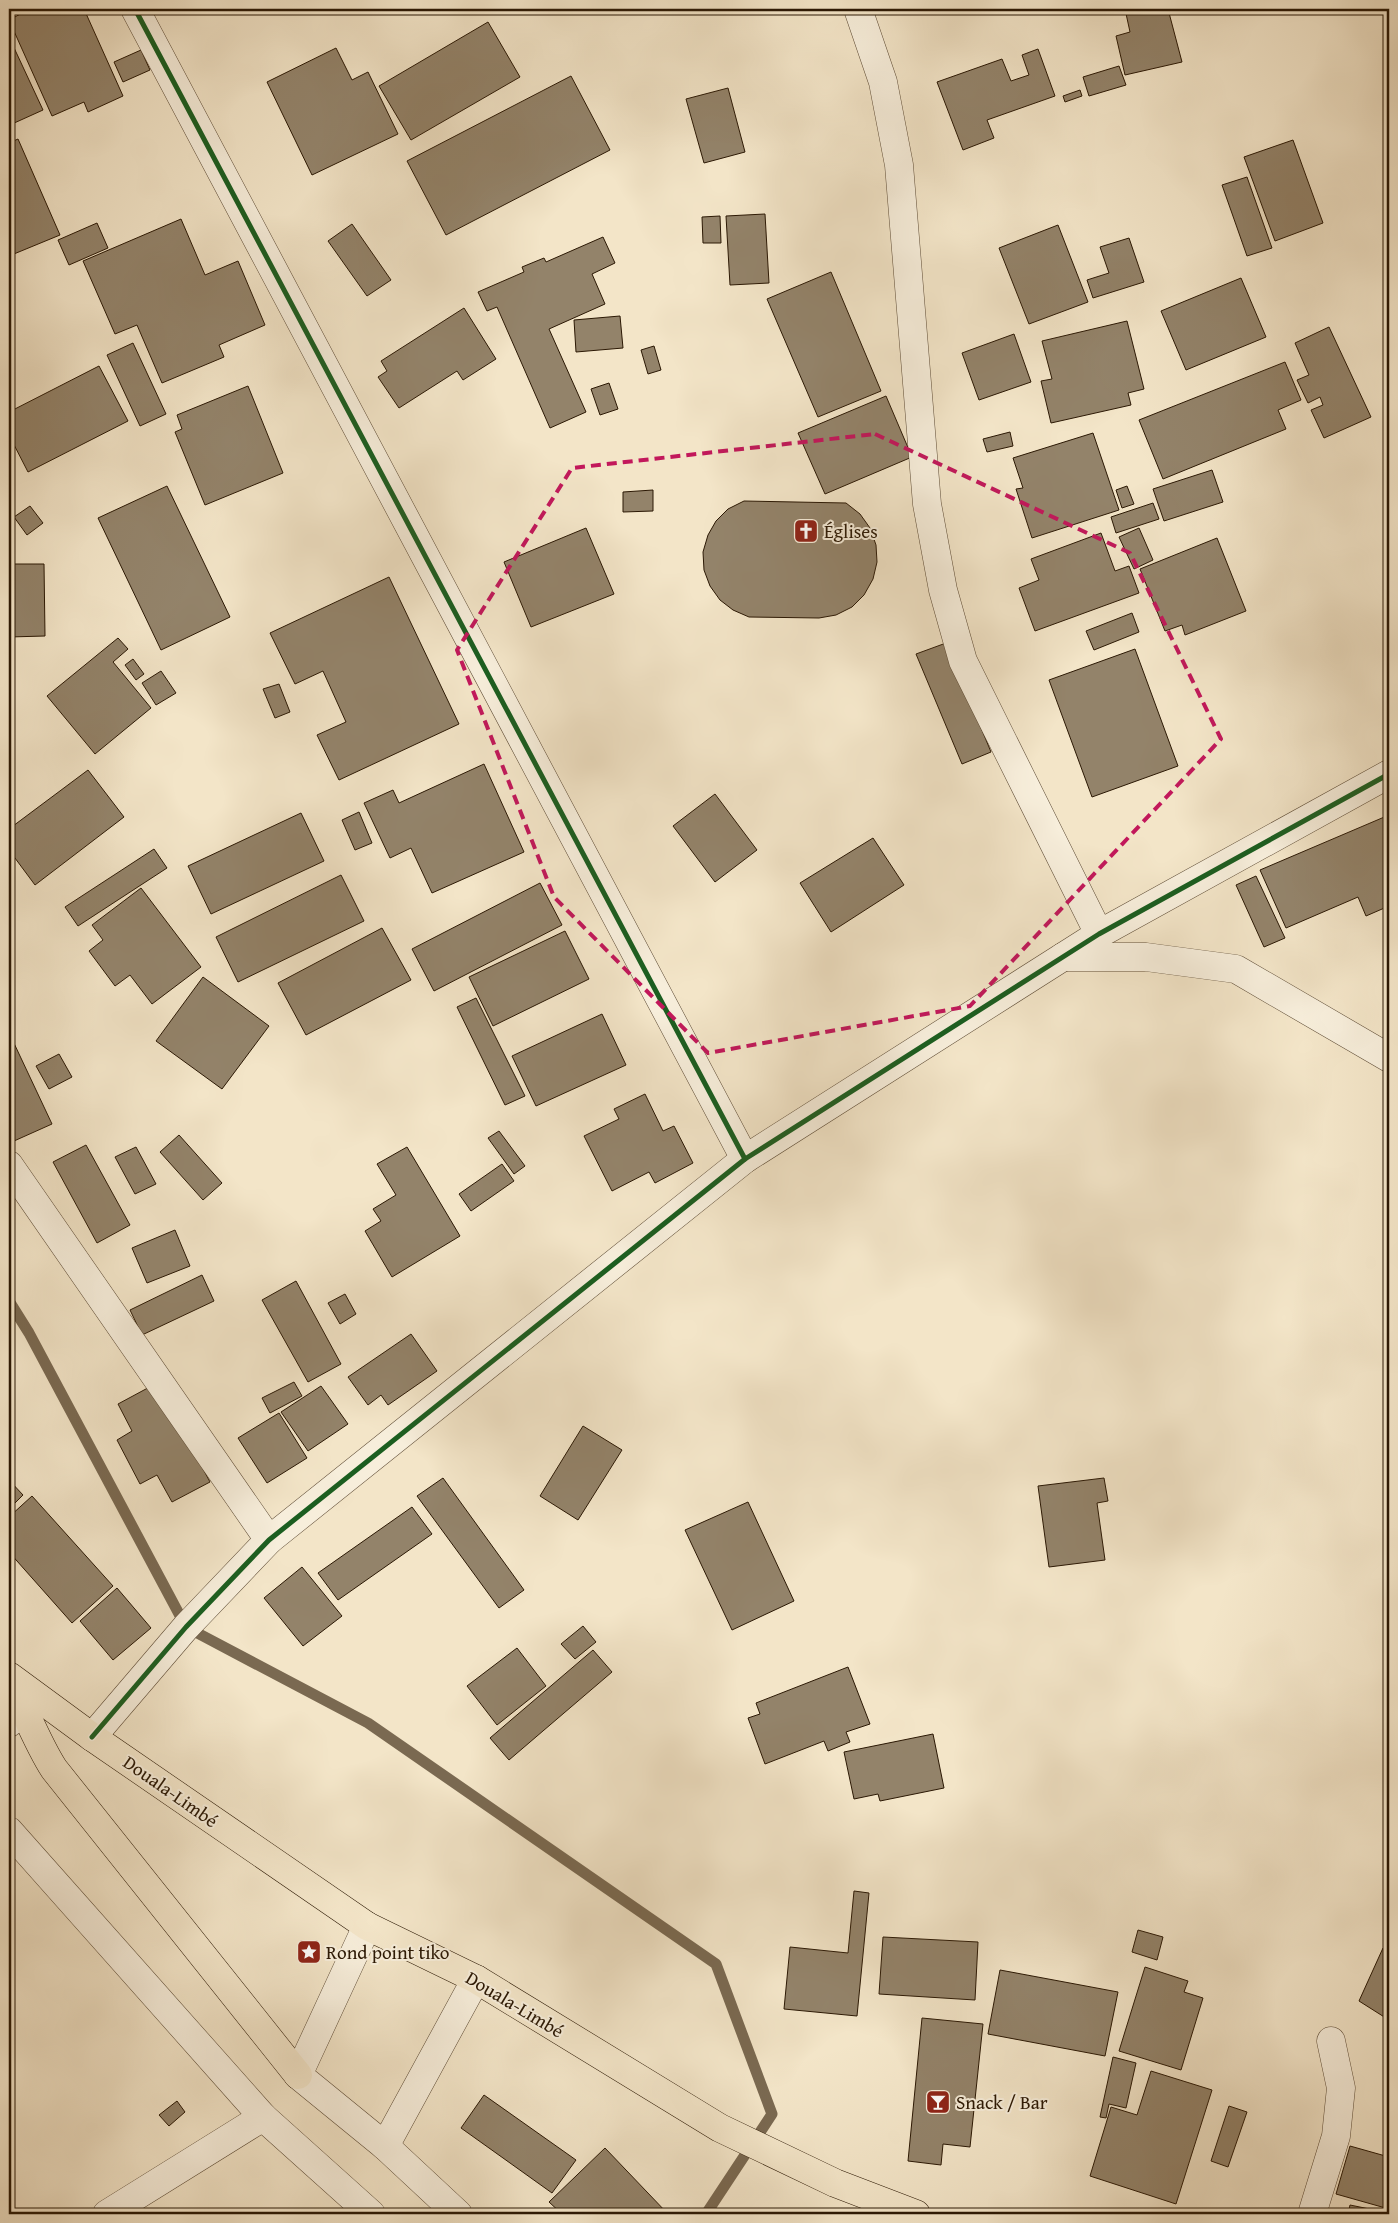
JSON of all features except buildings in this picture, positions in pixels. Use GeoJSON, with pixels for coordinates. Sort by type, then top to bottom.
{"type":"FeatureCollection","features":[{"type":"Feature","properties":{"kind":"highway","name":"Douala-Limbé"},"geometry":{"type":"LineString","coordinates":[[9,1677],[367,1926],[476,1979],[720,2128],[835,2183],[916,2214]]}},
{"type":"Feature","properties":{"kind":"highway"},"geometry":{"type":"LineString","coordinates":[[9,1677],[17,1716],[54,1769],[298,2075]]}},
{"type":"Feature","properties":{"kind":"street"},"geometry":{"type":"LineString","coordinates":[[135,9],[745,1159]]}},
{"type":"Feature","properties":{"kind":"street"},"geometry":{"type":"LineString","coordinates":[[858,9],[883,82],[899,165],[927,504],[943,590],[963,661],[1099,934]]}},
{"type":"Feature","properties":{"kind":"street"},"geometry":{"type":"LineString","coordinates":[[92,1736],[186,1626],[270,1540],[745,1159],[1099,934],[1389,774]]}},
{"type":"Feature","properties":{"kind":"street"},"geometry":{"type":"LineString","coordinates":[[1063,957],[1146,957],[1236,969],[1389,1058]]}},
{"type":"Feature","properties":{"kind":"street"},"geometry":{"type":"LineString","coordinates":[[9,1165],[270,1540]]}},
{"type":"Feature","properties":{"kind":"street"},"geometry":{"type":"LineString","coordinates":[[9,1831],[262,2117],[371,2214]]}},
{"type":"Feature","properties":{"kind":"street"},"geometry":{"type":"LineString","coordinates":[[367,1926],[298,2075],[385,2146],[458,2214]]}},
{"type":"Feature","properties":{"kind":"street"},"geometry":{"type":"LineString","coordinates":[[385,2146],[476,1979]]}},
{"type":"Feature","properties":{"kind":"street"},"geometry":{"type":"LineString","coordinates":[[1312,2214],[1336,2136],[1341,2088],[1331,2041]]}},
{"type":"Feature","properties":{"kind":"street"},"geometry":{"type":"LineString","coordinates":[[107,2214],[262,2117]]}},
{"type":"Feature","properties":{"kind":"highlighted area"},"geometry":{"type":"Polygon","coordinates":[[[875,434],[1130,553],[1221,739],[970,1006],[708,1053],[554,897],[457,650],[572,468],[875,434]]]}},
{"type":"Feature","properties":{"kind":"waterway"},"geometry":{"type":"LineString","coordinates":[[9,1301],[29,1333],[186,1627],[368,1723],[716,1964],[772,2114],[706,2214]]}},
{"type":"Feature","properties":{"kind":"cycle path"},"geometry":{"type":"LineString","coordinates":[[135,9],[745,1159]]}},
{"type":"Feature","properties":{"kind":"cycle path"},"geometry":{"type":"LineString","coordinates":[[92,1737],[186,1627],[269,1540],[745,1159],[1099,934],[1389,774]]}},
{"type":"Feature","properties":{"kind":"place","name":"Églises"},"geometry":{"type":"Point","coordinates":[806,531]}},
{"type":"Feature","properties":{"kind":"place","name":"Rond point tiko"},"geometry":{"type":"Point","coordinates":[309,1952]}},
{"type":"Feature","properties":{"kind":"place","name":"Snack / Bar"},"geometry":{"type":"Point","coordinates":[938,2102]}}]}
